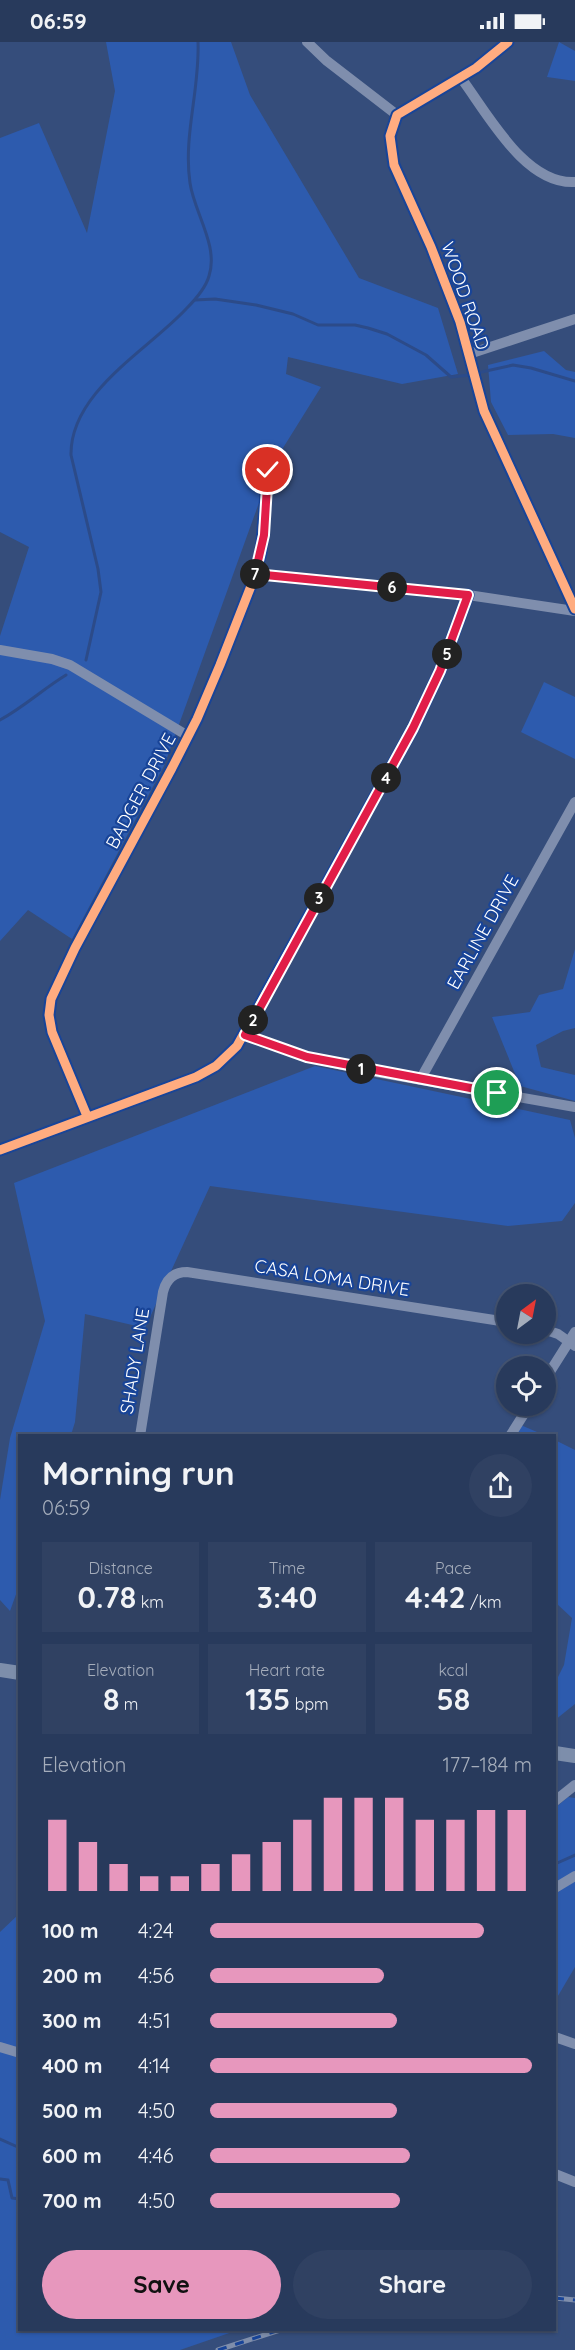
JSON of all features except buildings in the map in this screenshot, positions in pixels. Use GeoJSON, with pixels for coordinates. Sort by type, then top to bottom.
{"type":"FeatureCollection","features":[{"type":"Feature","properties":{"kind":"main road"},"geometry":{"type":"LineString","coordinates":[[0,1670],[18,1673]]}},
{"type":"Feature","properties":{"kind":"main road"},"geometry":{"type":"LineString","coordinates":[[556,1753],[575,1756]]}},
{"type":"Feature","properties":{"kind":"street"},"geometry":{"type":"LineString","coordinates":[[307,42],[327,61],[398,115],[488,60],[507,42]]}},
{"type":"Feature","properties":{"kind":"street"},"geometry":{"type":"LineString","coordinates":[[461,78],[521,160],[546,176],[564,182],[575,182]]}},
{"type":"Feature","properties":{"kind":"street","name":"WOOD ROAD"},"geometry":{"type":"LineString","coordinates":[[398,115],[391,128],[392,159],[460,322],[484,411],[575,610]]}},
{"type":"Feature","properties":{"kind":"street"},"geometry":{"type":"LineString","coordinates":[[469,354],[575,319]]}},
{"type":"Feature","properties":{"kind":"street","name":"BADGER DRIVE"},"geometry":{"type":"LineString","coordinates":[[87,1116],[52,1032],[49,1015],[51,999],[75,948],[188,736],[220,665],[255,574],[264,535],[268,470]]}},
{"type":"Feature","properties":{"kind":"street"},"geometry":{"type":"LineString","coordinates":[[255,574],[468,595],[575,610]]}},
{"type":"Feature","properties":{"kind":"street"},"geometry":{"type":"LineString","coordinates":[[0,1150],[204,1073],[227,1057],[245,1035],[413,728],[440,671],[468,595]]}},
{"type":"Feature","properties":{"kind":"street"},"geometry":{"type":"LineString","coordinates":[[0,650],[52,659],[70,665],[188,736]]}},
{"type":"Feature","properties":{"kind":"street","name":"EARLINE DRIVE"},"geometry":{"type":"LineString","coordinates":[[420,1080],[575,802]]}},
{"type":"Feature","properties":{"kind":"street"},"geometry":{"type":"LineString","coordinates":[[245,1035],[307,1057],[420,1080],[575,1107]]}},
{"type":"Feature","properties":{"kind":"street","name":"CASA LOMA DRIVE"},"geometry":{"type":"LineString","coordinates":[[163,1293],[165,1285],[172,1276],[187,1272],[496,1320]]}},
{"type":"Feature","properties":{"kind":"street","name":"SHADY LANE"},"geometry":{"type":"LineString","coordinates":[[140,1434],[163,1293]]}},
{"type":"Feature","properties":{"kind":"street"},"geometry":{"type":"LineString","coordinates":[[556,1333],[573,1340],[556,1364]]}},
{"type":"Feature","properties":{"kind":"street"},"geometry":{"type":"LineString","coordinates":[[511,1434],[523,1416]]}},
{"type":"Feature","properties":{"kind":"street"},"geometry":{"type":"LineString","coordinates":[[556,1800],[575,1785]]}},
{"type":"Feature","properties":{"kind":"street"},"geometry":{"type":"LineString","coordinates":[[556,1887],[575,1876]]}},
{"type":"Feature","properties":{"kind":"street"},"geometry":{"type":"LineString","coordinates":[[556,2037],[575,2044]]}},
{"type":"Feature","properties":{"kind":"street"},"geometry":{"type":"LineString","coordinates":[[0,2047],[18,2052]]}},
{"type":"Feature","properties":{"kind":"street"},"geometry":{"type":"LineString","coordinates":[[556,2174],[575,2182]]}},
{"type":"Feature","properties":{"kind":"shaded area"},"geometry":{"type":"Polygon","coordinates":[[[106,42],[231,42],[250,95],[359,278],[438,308],[458,374],[402,384],[288,357],[286,374],[321,387],[273,464],[164,766],[72,939],[28,910],[0,941],[0,636],[29,547],[0,532],[0,138],[39,123],[87,233],[115,91],[106,42]]]}},
{"type":"Feature","properties":{"kind":"shaded area"},"geometry":{"type":"Polygon","coordinates":[[[559,42],[575,51],[575,81],[547,77],[559,42]]]}},
{"type":"Feature","properties":{"kind":"shaded area"},"geometry":{"type":"Polygon","coordinates":[[[544,351],[566,370],[575,372],[575,438],[553,434],[508,435],[491,402],[488,365],[544,351]]]}},
{"type":"Feature","properties":{"kind":"shaded area"},"geometry":{"type":"Polygon","coordinates":[[[544,682],[575,697],[575,759],[521,732],[544,682]]]}},
{"type":"Feature","properties":{"kind":"shaded area"},"geometry":{"type":"Polygon","coordinates":[[[575,949],[575,1028],[563,1031],[536,1045],[541,1067],[575,1075],[575,1101],[520,1086],[492,1017],[530,1012],[539,995],[563,989],[575,949]]]}},
{"type":"Feature","properties":{"kind":"shaded area"},"geometry":{"type":"Polygon","coordinates":[[[315,1066],[570,1120],[575,1138],[575,1203],[562,1221],[508,1226],[210,1186],[145,1328],[85,1314],[75,1422],[71,1434],[18,1434],[18,1589],[10,1611],[0,1600],[0,1500],[10,1438],[45,1321],[14,1183],[315,1066]]]}},
{"type":"Feature","properties":{"kind":"shaded area"},"geometry":{"type":"Polygon","coordinates":[[[516,1423],[542,1434],[508,1434],[516,1423]]]}},
{"type":"Feature","properties":{"kind":"shaded area"},"geometry":{"type":"Polygon","coordinates":[[[556,1440],[575,1450],[575,1704],[556,1719],[556,1681],[564,1665],[572,1618],[556,1603],[556,1440]]]}},
{"type":"Feature","properties":{"kind":"shaded area"},"geometry":{"type":"Polygon","coordinates":[[[568,1797],[575,1798],[575,1967],[556,1999],[556,1807],[568,1797]]]}},
{"type":"Feature","properties":{"kind":"shaded area"},"geometry":{"type":"Polygon","coordinates":[[[18,1915],[18,2331],[235,2331],[180,2350],[0,2350],[0,1932],[18,1915]]]}},
{"type":"Feature","properties":{"kind":"waterway"},"geometry":{"type":"LineString","coordinates":[[86,660],[101,592],[98,569],[71,455],[74,432],[83,411],[97,392],[196,298],[208,280],[211,265],[211,253],[192,194],[188,165],[197,77],[198,42]]}},
{"type":"Feature","properties":{"kind":"waterway"},"geometry":{"type":"LineString","coordinates":[[195,300],[215,299],[256,305],[293,314],[318,325],[355,325],[368,328],[387,334],[426,355],[451,377],[470,375]]}},
{"type":"Feature","properties":{"kind":"waterway"},"geometry":{"type":"LineString","coordinates":[[477,373],[513,365],[575,381]]}},
{"type":"Feature","properties":{"kind":"waterway"},"geometry":{"type":"LineString","coordinates":[[0,720],[66,675]]}},
{"type":"Feature","properties":{"kind":"waterway"},"geometry":{"type":"LineString","coordinates":[[556,1864],[575,1855]]}},
{"type":"Feature","properties":{"kind":"waterway"},"geometry":{"type":"LineString","coordinates":[[0,2139],[18,2147]]}},
{"type":"Feature","properties":{"kind":"waterway"},"geometry":{"type":"LineString","coordinates":[[0,2179],[8,2180],[12,2198],[18,2199]]}},
{"type":"Feature","properties":{"kind":"railway"},"geometry":{"type":"LineString","coordinates":[[556,2298],[575,2300]]}},
{"type":"Feature","properties":{"kind":"railway"},"geometry":{"type":"LineString","coordinates":[[218,2350],[277,2331]]}},
{"type":"Feature","properties":{"kind":"cycle path"},"geometry":{"type":"LineString","coordinates":[[508,42],[476,68],[397,115],[390,136],[394,165],[431,247],[460,322],[484,411],[575,609]]}},
{"type":"Feature","properties":{"kind":"cycle path"},"geometry":{"type":"LineString","coordinates":[[87,1116],[52,1032],[49,1015],[51,999],[75,948],[197,719],[220,665],[251,586],[261,553],[268,470]]}},
{"type":"Feature","properties":{"kind":"cycle path"},"geometry":{"type":"LineString","coordinates":[[0,1150],[196,1077],[216,1066],[237,1046],[413,728],[440,671],[468,595]]}},
{"type":"Feature","properties":{"kind":"route"},"geometry":{"type":"LineString","coordinates":[[268,470],[264,535],[255,574],[468,595],[428,699],[245,1035],[307,1057],[359,1069],[497,1093]]}}]}
